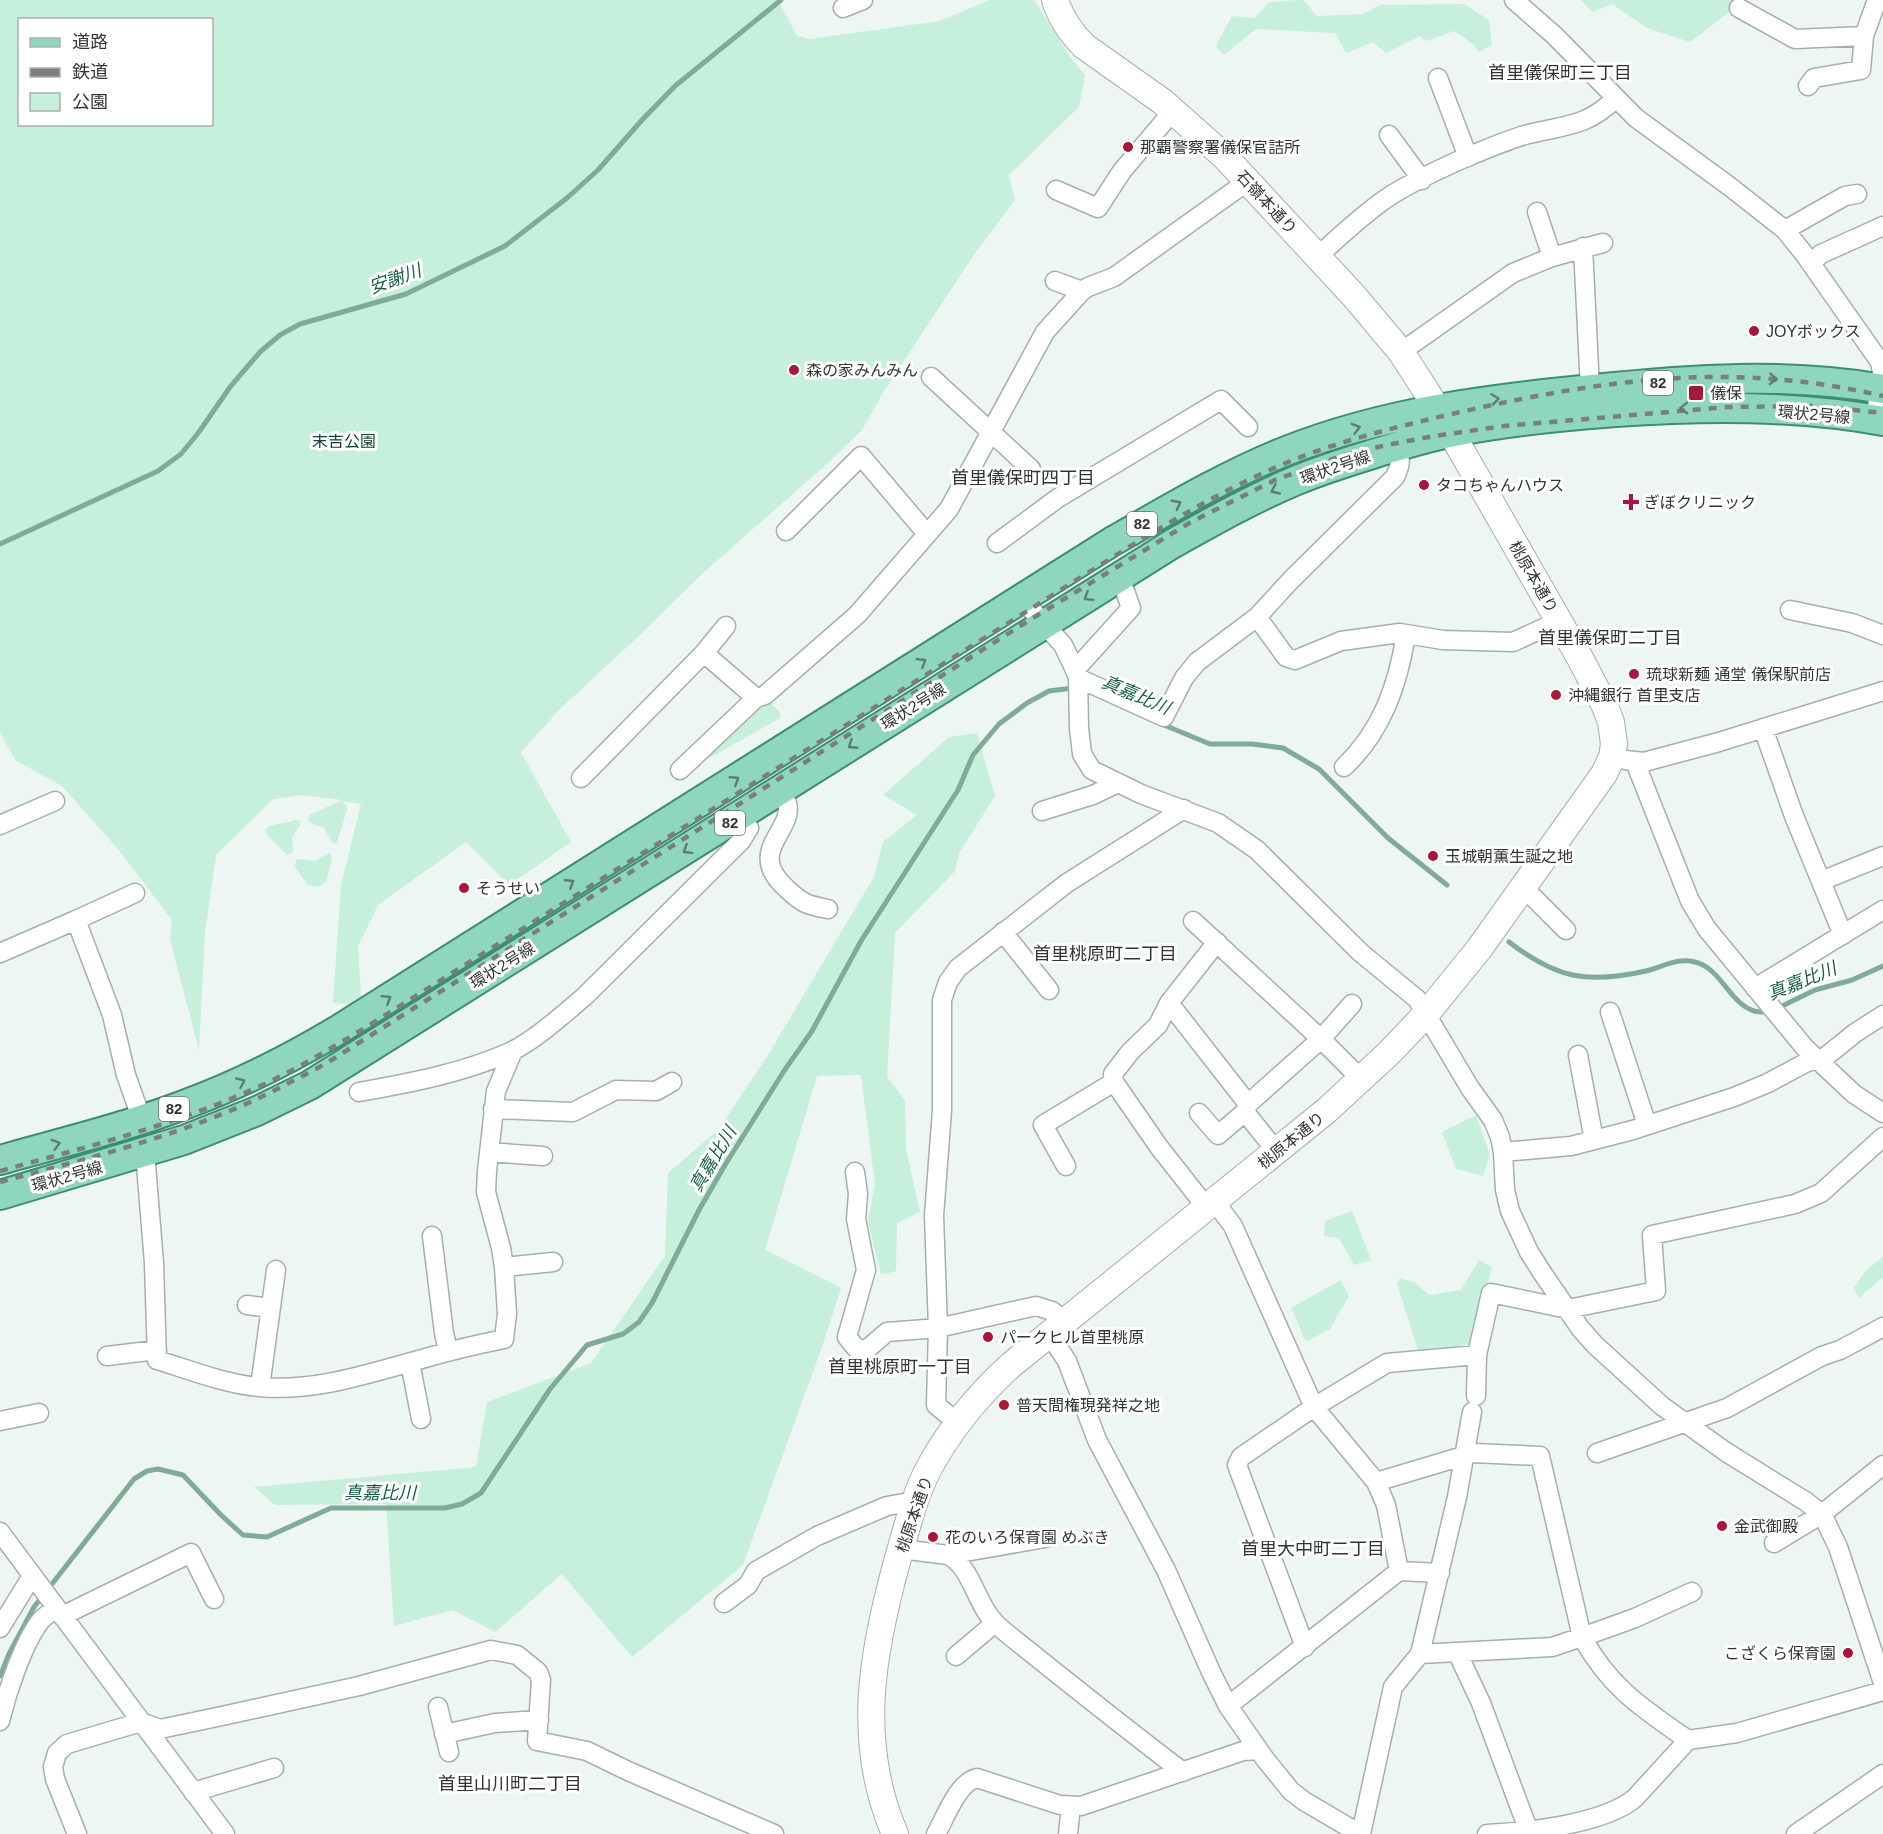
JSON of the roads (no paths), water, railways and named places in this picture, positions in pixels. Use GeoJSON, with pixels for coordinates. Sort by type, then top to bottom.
{"type":"FeatureCollection","features":[{"type":"Feature","properties":{"kind":"main road","name":"石嶺本通り"},"geometry":{"type":"LineString","coordinates":[[1055,0],[1065,24],[1084,46],[1173,111],[1216,149],[1318,256],[1401,352],[1444,420]]}},
{"type":"Feature","properties":{"kind":"main road","name":"環状2号線"},"geometry":{"type":"LineString","coordinates":[[0,1195],[145,1153],[230,1123],[310,1085],[742,816],[1172,544],[1276,489],[1321,471],[1398,447],[1444,420],[1530,394],[1699,379],[1746,378],[1800,380],[1881,388]]}},
{"type":"Feature","properties":{"kind":"main road","name":"環状2号線"},"geometry":{"type":"LineString","coordinates":[[0,1160],[142,1120],[269,1069],[330,1035],[1022,598],[1167,510],[1259,462],[1347,430],[1444,420],[1528,420],[1676,408],[1720,407],[1799,412],[1879,421]]}},
{"type":"Feature","properties":{"kind":"main road","name":"桃原本通り"},"geometry":{"type":"LineString","coordinates":[[895,1834],[876,1776],[870,1734],[878,1646],[885,1607],[915,1502],[930,1467],[958,1423],[992,1383],[1057,1327],[1276,1152],[1361,1079],[1427,1013],[1479,949],[1591,793],[1624,760],[1607,713],[1559,621],[1444,420]]}},
{"type":"Feature","properties":{"kind":"street"},"geometry":{"type":"LineString","coordinates":[[843,8],[863,0]]}},
{"type":"Feature","properties":{"kind":"street"},"geometry":{"type":"LineString","coordinates":[[1514,0],[1554,35],[1636,118],[1785,230],[1881,362],[1879,421]]}},
{"type":"Feature","properties":{"kind":"street"},"geometry":{"type":"LineString","coordinates":[[1808,86],[1814,78],[1861,70],[1864,36],[1877,0]]}},
{"type":"Feature","properties":{"kind":"street"},"geometry":{"type":"LineString","coordinates":[[1739,8],[1795,39],[1864,36]]}},
{"type":"Feature","properties":{"kind":"street"},"geometry":{"type":"LineString","coordinates":[[1438,78],[1468,157]]}},
{"type":"Feature","properties":{"kind":"street"},"geometry":{"type":"LineString","coordinates":[[1318,256],[1382,202],[1422,180],[1468,157],[1525,136],[1558,130],[1586,121],[1606,108],[1616,98]]}},
{"type":"Feature","properties":{"kind":"street"},"geometry":{"type":"LineString","coordinates":[[1056,190],[1098,208],[1122,171],[1173,111]]}},
{"type":"Feature","properties":{"kind":"street"},"geometry":{"type":"LineString","coordinates":[[1389,135],[1422,180]]}},
{"type":"Feature","properties":{"kind":"street"},"geometry":{"type":"LineString","coordinates":[[680,770],[756,698],[765,695],[857,615],[949,509],[1045,332],[1082,291],[1114,277],[1248,182]]}},
{"type":"Feature","properties":{"kind":"street"},"geometry":{"type":"LineString","coordinates":[[1785,230],[1845,196],[1857,194]]}},
{"type":"Feature","properties":{"kind":"street"},"geometry":{"type":"LineString","coordinates":[[1537,212],[1552,257]]}},
{"type":"Feature","properties":{"kind":"street"},"geometry":{"type":"LineString","coordinates":[[1811,263],[1821,254],[1883,226]]}},
{"type":"Feature","properties":{"kind":"street"},"geometry":{"type":"LineString","coordinates":[[1401,352],[1513,273],[1552,257],[1603,243]]}},
{"type":"Feature","properties":{"kind":"street"},"geometry":{"type":"LineString","coordinates":[[1583,247],[1590,389]]}},
{"type":"Feature","properties":{"kind":"street"},"geometry":{"type":"LineString","coordinates":[[1054,281],[1082,291]]}},
{"type":"Feature","properties":{"kind":"street"},"geometry":{"type":"LineString","coordinates":[[931,377],[1031,469]]}},
{"type":"Feature","properties":{"kind":"street"},"geometry":{"type":"LineString","coordinates":[[997,543],[1058,498],[1221,400],[1248,427]]}},
{"type":"Feature","properties":{"kind":"street"},"geometry":{"type":"LineString","coordinates":[[1077,681],[1164,717],[1184,678],[1197,662],[1257,617],[1395,477],[1401,459],[1398,447]]}},
{"type":"Feature","properties":{"kind":"street"},"geometry":{"type":"LineString","coordinates":[[786,531],[861,456],[927,534]]}},
{"type":"Feature","properties":{"kind":"street"},"geometry":{"type":"LineString","coordinates":[[1077,681],[1131,608],[1125,591],[1117,579]]}},
{"type":"Feature","properties":{"kind":"street"},"geometry":{"type":"LineString","coordinates":[[1022,598],[1062,645],[1077,681],[1079,728],[1085,759],[1092,770],[1141,794],[1218,823],[1257,850],[1361,953],[1417,999],[1470,1088],[1493,1120],[1503,1152],[1505,1190],[1510,1211],[1529,1252],[1568,1310],[1595,1345],[1662,1406],[1822,1514],[1838,1547],[1883,1683]]}},
{"type":"Feature","properties":{"kind":"street"},"geometry":{"type":"LineString","coordinates":[[1790,610],[1852,623],[1883,635]]}},
{"type":"Feature","properties":{"kind":"street"},"geometry":{"type":"LineString","coordinates":[[1257,617],[1286,657],[1294,660],[1341,641],[1400,633],[1443,640],[1513,642],[1559,621]]}},
{"type":"Feature","properties":{"kind":"street"},"geometry":{"type":"LineString","coordinates":[[581,778],[704,653],[726,626]]}},
{"type":"Feature","properties":{"kind":"street"},"geometry":{"type":"LineString","coordinates":[[1344,767],[1359,753],[1387,708],[1401,668],[1406,634]]}},
{"type":"Feature","properties":{"kind":"street"},"geometry":{"type":"LineString","coordinates":[[704,653],[756,698]]}},
{"type":"Feature","properties":{"kind":"street"},"geometry":{"type":"LineString","coordinates":[[1624,760],[1644,762],[1883,691]]}},
{"type":"Feature","properties":{"kind":"street"},"geometry":{"type":"LineString","coordinates":[[1763,728],[1794,816],[1843,935]]}},
{"type":"Feature","properties":{"kind":"street"},"geometry":{"type":"LineString","coordinates":[[1624,760],[1690,901],[1707,929],[1767,1004],[1817,1060],[1854,1094],[1883,1113]]}},
{"type":"Feature","properties":{"kind":"street"},"geometry":{"type":"LineString","coordinates":[[1042,810],[1093,795],[1118,783]]}},
{"type":"Feature","properties":{"kind":"street"},"geometry":{"type":"LineString","coordinates":[[780,791],[787,804],[787,815],[770,856],[771,869],[778,881],[806,905],[828,909]]}},
{"type":"Feature","properties":{"kind":"street"},"geometry":{"type":"LineString","coordinates":[[0,825],[55,801]]}},
{"type":"Feature","properties":{"kind":"street"},"geometry":{"type":"LineString","coordinates":[[958,1423],[936,1405],[938,1328],[934,1216],[942,1110],[942,1000],[948,982],[958,968],[1067,883],[1184,809]]}},
{"type":"Feature","properties":{"kind":"street"},"geometry":{"type":"LineString","coordinates":[[359,1092],[420,1081],[481,1063],[513,1051],[559,1018],[585,996],[741,841],[749,828],[742,816]]}},
{"type":"Feature","properties":{"kind":"street"},"geometry":{"type":"LineString","coordinates":[[1821,881],[1883,856]]}},
{"type":"Feature","properties":{"kind":"street"},"geometry":{"type":"LineString","coordinates":[[1524,888],[1566,930]]}},
{"type":"Feature","properties":{"kind":"street"},"geometry":{"type":"LineString","coordinates":[[0,953],[135,893]]}},
{"type":"Feature","properties":{"kind":"street"},"geometry":{"type":"LineString","coordinates":[[1755,988],[1883,910]]}},
{"type":"Feature","properties":{"kind":"street"},"geometry":{"type":"LineString","coordinates":[[76,920],[112,1016],[126,1075],[142,1120]]}},
{"type":"Feature","properties":{"kind":"street"},"geometry":{"type":"LineString","coordinates":[[1193,921],[1361,1079]]}},
{"type":"Feature","properties":{"kind":"street"},"geometry":{"type":"LineString","coordinates":[[1003,932],[1048,990]]}},
{"type":"Feature","properties":{"kind":"street"},"geometry":{"type":"LineString","coordinates":[[1217,942],[1168,1004],[1158,1025],[1130,1052],[1113,1074],[1114,1082],[1159,1147],[1233,1226],[1314,1407],[1376,1482],[1386,1505],[1400,1571]]}},
{"type":"Feature","properties":{"kind":"street"},"geometry":{"type":"LineString","coordinates":[[1168,1004],[1247,1108],[1276,1152]]}},
{"type":"Feature","properties":{"kind":"street"},"geometry":{"type":"LineString","coordinates":[[1199,1113],[1218,1136],[1321,1039],[1352,1004]]}},
{"type":"Feature","properties":{"kind":"street"},"geometry":{"type":"LineString","coordinates":[[1610,1012],[1647,1125]]}},
{"type":"Feature","properties":{"kind":"street"},"geometry":{"type":"LineString","coordinates":[[1503,1152],[1571,1146],[1734,1097],[1768,1083],[1807,1062],[1824,1058],[1855,1033],[1883,1015]]}},
{"type":"Feature","properties":{"kind":"street"},"geometry":{"type":"LineString","coordinates":[[145,1153],[154,1263],[157,1360],[243,1385],[311,1387],[358,1377],[448,1351],[504,1339],[507,1314],[504,1267],[486,1192],[496,1091],[513,1051]]}},
{"type":"Feature","properties":{"kind":"street"},"geometry":{"type":"LineString","coordinates":[[1578,1055],[1594,1140]]}},
{"type":"Feature","properties":{"kind":"street"},"geometry":{"type":"LineString","coordinates":[[493,1108],[573,1112],[616,1090],[656,1091],[672,1082]]}},
{"type":"Feature","properties":{"kind":"street"},"geometry":{"type":"LineString","coordinates":[[1066,1166],[1042,1125],[1114,1082]]}},
{"type":"Feature","properties":{"kind":"street"},"geometry":{"type":"LineString","coordinates":[[855,1172],[858,1194],[856,1219],[866,1270],[847,1337],[856,1348],[866,1350],[887,1332],[938,1328],[1036,1306],[1052,1311],[1067,1361],[1097,1440],[1166,1570],[1228,1706],[1291,1791],[1360,1834],[1393,1687],[1420,1654],[1440,1573],[1474,1404],[1477,1355],[1491,1293],[1568,1310],[1656,1291],[1652,1235],[1795,1204],[1821,1194],[1883,1137]]}},
{"type":"Feature","properties":{"kind":"street"},"geometry":{"type":"LineString","coordinates":[[489,1152],[543,1156]]}},
{"type":"Feature","properties":{"kind":"street"},"geometry":{"type":"LineString","coordinates":[[432,1236],[448,1351]]}},
{"type":"Feature","properties":{"kind":"street"},"geometry":{"type":"LineString","coordinates":[[504,1267],[553,1262]]}},
{"type":"Feature","properties":{"kind":"street"},"geometry":{"type":"LineString","coordinates":[[260,1387],[276,1270]]}},
{"type":"Feature","properties":{"kind":"street"},"geometry":{"type":"LineString","coordinates":[[247,1305],[270,1308]]}},
{"type":"Feature","properties":{"kind":"street"},"geometry":{"type":"LineString","coordinates":[[1597,1453],[1727,1408],[1822,1356],[1840,1350],[1883,1327]]}},
{"type":"Feature","properties":{"kind":"street"},"geometry":{"type":"LineString","coordinates":[[107,1356],[157,1350]]}},
{"type":"Feature","properties":{"kind":"street"},"geometry":{"type":"LineString","coordinates":[[1305,1647],[1237,1465],[1241,1456],[1314,1407],[1387,1363],[1477,1355]]}},
{"type":"Feature","properties":{"kind":"street"},"geometry":{"type":"LineString","coordinates":[[410,1362],[421,1419]]}},
{"type":"Feature","properties":{"kind":"street"},"geometry":{"type":"LineString","coordinates":[[0,1421],[39,1413]]}},
{"type":"Feature","properties":{"kind":"street"},"geometry":{"type":"LineString","coordinates":[[1376,1482],[1473,1453],[1540,1456],[1582,1637],[1593,1657],[1623,1693],[1688,1740]]}},
{"type":"Feature","properties":{"kind":"street"},"geometry":{"type":"LineString","coordinates":[[1774,1543],[1822,1514],[1883,1465]]}},
{"type":"Feature","properties":{"kind":"street"},"geometry":{"type":"LineString","coordinates":[[724,1603],[748,1585],[756,1571],[817,1536],[887,1506],[915,1502]]}},
{"type":"Feature","properties":{"kind":"street"},"geometry":{"type":"LineString","coordinates":[[0,1532],[225,1834]]}},
{"type":"Feature","properties":{"kind":"street"},"geometry":{"type":"LineString","coordinates":[[901,1549],[948,1555],[1045,1539]]}},
{"type":"Feature","properties":{"kind":"street"},"geometry":{"type":"LineString","coordinates":[[0,1721],[8,1693],[27,1646],[42,1619],[57,1610],[191,1553],[214,1599]]}},
{"type":"Feature","properties":{"kind":"street"},"geometry":{"type":"LineString","coordinates":[[948,1555],[960,1564],[979,1602],[995,1623],[1117,1722],[1183,1772]]}},
{"type":"Feature","properties":{"kind":"street"},"geometry":{"type":"LineString","coordinates":[[1228,1706],[1400,1571],[1440,1573]]}},
{"type":"Feature","properties":{"kind":"street"},"geometry":{"type":"LineString","coordinates":[[0,1628],[35,1580]]}},
{"type":"Feature","properties":{"kind":"street"},"geometry":{"type":"LineString","coordinates":[[1420,1654],[1552,1647],[1635,1618],[1692,1592]]}},
{"type":"Feature","properties":{"kind":"street"},"geometry":{"type":"LineString","coordinates":[[956,1656],[995,1623]]}},
{"type":"Feature","properties":{"kind":"street"},"geometry":{"type":"LineString","coordinates":[[77,1834],[55,1779],[53,1767],[57,1753],[66,1744],[141,1722],[160,1729],[358,1686],[491,1650],[517,1655],[538,1672],[542,1680],[537,1741],[587,1751],[774,1834]]}},
{"type":"Feature","properties":{"kind":"street"},"geometry":{"type":"LineString","coordinates":[[1457,1652],[1481,1703],[1529,1832]]}},
{"type":"Feature","properties":{"kind":"street"},"geometry":{"type":"LineString","coordinates":[[1487,1834],[1529,1832],[1610,1814],[1626,1806],[1688,1740],[1737,1733],[1883,1691]]}},
{"type":"Feature","properties":{"kind":"street"},"geometry":{"type":"LineString","coordinates":[[438,1707],[449,1752]]}},
{"type":"Feature","properties":{"kind":"street"},"geometry":{"type":"LineString","coordinates":[[444,1734],[495,1723],[539,1720]]}},
{"type":"Feature","properties":{"kind":"street"},"geometry":{"type":"LineString","coordinates":[[936,1834],[959,1792],[972,1779],[977,1778],[1071,1806],[1090,1804],[1243,1751],[1259,1750]]}},
{"type":"Feature","properties":{"kind":"street"},"geometry":{"type":"LineString","coordinates":[[193,1792],[274,1768]]}},
{"type":"Feature","properties":{"kind":"street"},"geometry":{"type":"LineString","coordinates":[[1796,1834],[1883,1774]]}},
{"type":"Feature","properties":{"kind":"street"},"geometry":{"type":"LineString","coordinates":[[1068,1834],[1071,1806]]}},
{"type":"Feature","properties":{"kind":"waterway","name":"安謝川"},"geometry":{"type":"LineString","coordinates":[[0,544],[158,471],[181,454],[230,387],[260,352],[280,335],[300,324],[406,294],[505,246],[567,198],[598,170],[675,86],[781,0]]}},
{"type":"Feature","properties":{"kind":"waterway","name":"真嘉比川"},"geometry":{"type":"LineString","coordinates":[[0,1676],[34,1607],[134,1479],[147,1471],[158,1469],[183,1475],[243,1535],[267,1537],[331,1508],[445,1508],[462,1504],[481,1493],[550,1389],[587,1345],[623,1334],[639,1322],[652,1303],[699,1210],[725,1165],[812,1031],[861,941],[958,790],[973,755],[999,724],[1027,703],[1049,691],[1073,688]]}},
{"type":"Feature","properties":{"kind":"waterway","name":"真嘉比川"},"geometry":{"type":"LineString","coordinates":[[1159,723],[1210,744],[1252,744],[1283,748],[1319,769],[1388,838],[1447,885]]}},
{"type":"Feature","properties":{"kind":"waterway","name":"真嘉比川"},"geometry":{"type":"LineString","coordinates":[[1509,942],[1542,964],[1558,971],[1590,977],[1625,975],[1676,962],[1695,962],[1712,971],[1745,1007],[1754,1011],[1768,1012]]}},
{"type":"Feature","properties":{"kind":"waterway","name":"真嘉比川"},"geometry":{"type":"LineString","coordinates":[[1776,1009],[1815,990],[1852,980],[1883,966]]}},
{"type":"Feature","properties":{"kind":"railway"},"geometry":{"type":"LineString","coordinates":[[0,1171],[119,1138],[177,1119],[252,1090],[303,1064],[368,1026],[1129,547],[1210,499],[1285,463],[1359,438],[1435,418],[1515,400],[1619,383],[1671,378],[1774,379],[1828,385],[1883,396]]}},
{"type":"Feature","properties":{"kind":"railway"},"geometry":{"type":"LineString","coordinates":[[0,1182],[168,1134],[248,1103],[325,1064],[1028,621],[1191,522],[1275,480],[1344,455],[1434,436],[1504,426],[1727,407],[1816,406],[1883,413]]}},
{"type":"Feature","properties":{"kind":"place","name":"那覇警察署儀保官詰所"},"geometry":{"type":"Point","coordinates":[1128,147]}},
{"type":"Feature","properties":{"kind":"place","name":"JOYボックス"},"geometry":{"type":"Point","coordinates":[1754,331]}},
{"type":"Feature","properties":{"kind":"place","name":"森の家みんみん"},"geometry":{"type":"Point","coordinates":[794,370]}},
{"type":"Feature","properties":{"kind":"place","name":"儀保"},"geometry":{"type":"Point","coordinates":[1696,393]}},
{"type":"Feature","properties":{"kind":"place","name":"タコちゃんハウス"},"geometry":{"type":"Point","coordinates":[1424,485]}},
{"type":"Feature","properties":{"kind":"place","name":"ぎぼクリニック"},"geometry":{"type":"Point","coordinates":[1631,502]}},
{"type":"Feature","properties":{"kind":"place","name":"琉球新麺 通堂 儀保駅前店"},"geometry":{"type":"Point","coordinates":[1634,674]}},
{"type":"Feature","properties":{"kind":"place","name":"沖縄銀行 首里支店"},"geometry":{"type":"Point","coordinates":[1556,695]}},
{"type":"Feature","properties":{"kind":"place","name":"玉城朝薫生誕之地"},"geometry":{"type":"Point","coordinates":[1433,856]}},
{"type":"Feature","properties":{"kind":"place","name":"そうせい"},"geometry":{"type":"Point","coordinates":[464,888]}},
{"type":"Feature","properties":{"kind":"place","name":"パークヒル首里桃原"},"geometry":{"type":"Point","coordinates":[988,1337]}},
{"type":"Feature","properties":{"kind":"place","name":"普天間権現発祥之地"},"geometry":{"type":"Point","coordinates":[1004,1405]}},
{"type":"Feature","properties":{"kind":"place","name":"金武御殿"},"geometry":{"type":"Point","coordinates":[1722,1526]}},
{"type":"Feature","properties":{"kind":"place","name":"花のいろ保育園 めぶき"},"geometry":{"type":"Point","coordinates":[933,1537]}},
{"type":"Feature","properties":{"kind":"place","name":"こざくら保育園"},"geometry":{"type":"Point","coordinates":[1848,1653]}},
{"type":"Feature","properties":{"kind":"district","name":"首里儀保町三丁目"},"geometry":{"type":"Point","coordinates":[1560,73]}},
{"type":"Feature","properties":{"kind":"district","name":"首里儀保町四丁目"},"geometry":{"type":"Point","coordinates":[1023,478]}},
{"type":"Feature","properties":{"kind":"district","name":"首里儀保町二丁目"},"geometry":{"type":"Point","coordinates":[1610,638]}},
{"type":"Feature","properties":{"kind":"district","name":"首里桃原町二丁目"},"geometry":{"type":"Point","coordinates":[1105,954]}},
{"type":"Feature","properties":{"kind":"district","name":"首里桃原町一丁目"},"geometry":{"type":"Point","coordinates":[900,1367]}},
{"type":"Feature","properties":{"kind":"district","name":"首里大中町二丁目"},"geometry":{"type":"Point","coordinates":[1313,1549]}},
{"type":"Feature","properties":{"kind":"district","name":"首里山川町二丁目"},"geometry":{"type":"Point","coordinates":[510,1784]}},
{"type":"Feature","properties":{"kind":"park label","name":"末吉公園"},"geometry":{"type":"Point","coordinates":[344,441]}}]}
